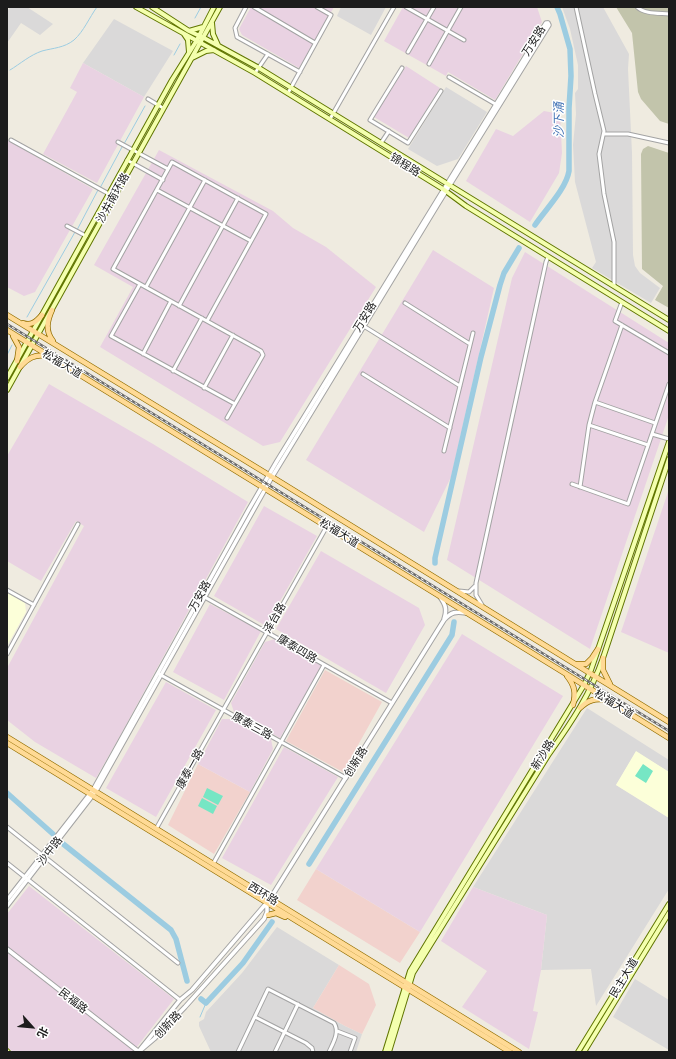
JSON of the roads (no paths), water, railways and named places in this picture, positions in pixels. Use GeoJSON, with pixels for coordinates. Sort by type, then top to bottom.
{"type":"FeatureCollection","features":[{"type":"Feature","properties":{"kind":"main road","name":"锦程路"},"geometry":{"type":"LineString","coordinates":[[136,7],[183,34],[199,39]]}},
{"type":"Feature","properties":{"kind":"main road","name":"锦程路"},"geometry":{"type":"LineString","coordinates":[[152,7],[189,31],[214,50],[445,190],[466,206],[669,331]]}},
{"type":"Feature","properties":{"kind":"main road","name":"沙井南环路"},"geometry":{"type":"LineString","coordinates":[[7,390],[192,58],[204,26],[214,7]]}},
{"type":"Feature","properties":{"kind":"main road","name":"沙井南环路"},"geometry":{"type":"LineString","coordinates":[[7,378],[158,105],[189,53],[199,39],[204,38],[220,7]]}},
{"type":"Feature","properties":{"kind":"main road"},"geometry":{"type":"LineString","coordinates":[[212,22],[213,34],[218,45]]}},
{"type":"Feature","properties":{"kind":"main road"},"geometry":{"type":"LineString","coordinates":[[189,31],[204,26]]}},
{"type":"Feature","properties":{"kind":"main road"},"geometry":{"type":"LineString","coordinates":[[183,34],[188,40],[189,53]]}},
{"type":"Feature","properties":{"kind":"main road","name":"锦程路"},"geometry":{"type":"LineString","coordinates":[[204,38],[259,68],[669,320]]}},
{"type":"Feature","properties":{"kind":"main road"},"geometry":{"type":"LineString","coordinates":[[192,58],[201,53],[214,50]]}},
{"type":"Feature","properties":{"kind":"main road"},"geometry":{"type":"LineString","coordinates":[[52,310],[48,322],[48,331],[50,337],[59,346]]}},
{"type":"Feature","properties":{"kind":"main road","name":"松福大道"},"geometry":{"type":"LineString","coordinates":[[7,315],[669,722]]}},
{"type":"Feature","properties":{"kind":"main road"},"geometry":{"type":"LineString","coordinates":[[18,322],[24,324],[33,323],[42,315]]}},
{"type":"Feature","properties":{"kind":"main road"},"geometry":{"type":"LineString","coordinates":[[7,330],[19,345],[20,350],[17,361]]}},
{"type":"Feature","properties":{"kind":"main road","name":"松福大道"},"geometry":{"type":"LineString","coordinates":[[7,330],[669,738]]}},
{"type":"Feature","properties":{"kind":"main road"},"geometry":{"type":"LineString","coordinates":[[20,367],[34,356],[41,355],[51,357]]}},
{"type":"Feature","properties":{"kind":"main road","name":"新沙路"},"geometry":{"type":"LineString","coordinates":[[389,1052],[410,971],[590,673],[669,441]]}},
{"type":"Feature","properties":{"kind":"main road","name":"新沙路"},"geometry":{"type":"LineString","coordinates":[[385,1052],[406,986],[413,973],[591,689],[603,658],[669,459]]}},
{"type":"Feature","properties":{"kind":"main road"},"geometry":{"type":"LineString","coordinates":[[572,662],[586,664],[598,649]]}},
{"type":"Feature","properties":{"kind":"main road"},"geometry":{"type":"LineString","coordinates":[[603,658],[602,664],[605,675],[609,684],[614,688]]}},
{"type":"Feature","properties":{"kind":"main road"},"geometry":{"type":"LineString","coordinates":[[563,672],[574,686],[575,695],[572,705]]}},
{"type":"Feature","properties":{"kind":"main road"},"geometry":{"type":"LineString","coordinates":[[580,708],[589,700],[608,700]]}},
{"type":"Feature","properties":{"kind":"main road","name":"西环路"},"geometry":{"type":"LineString","coordinates":[[7,737],[93,793],[510,1052]]}},
{"type":"Feature","properties":{"kind":"main road","name":"西环路"},"geometry":{"type":"LineString","coordinates":[[7,743],[156,829],[213,864],[269,901],[288,916],[519,1052]]}},
{"type":"Feature","properties":{"kind":"main road","name":"民主大道"},"geometry":{"type":"LineString","coordinates":[[578,1052],[669,904]]}},
{"type":"Feature","properties":{"kind":"main road","name":"民主大道"},"geometry":{"type":"LineString","coordinates":[[584,1052],[669,913]]}},
{"type":"Feature","properties":{"kind":"main road"},"geometry":{"type":"LineString","coordinates":[[268,915],[276,914],[285,917],[288,916]]}},
{"type":"Feature","properties":{"kind":"street"},"geometry":{"type":"LineString","coordinates":[[246,7],[235,28],[238,37],[300,72]]}},
{"type":"Feature","properties":{"kind":"street"},"geometry":{"type":"LineString","coordinates":[[254,7],[316,43]]}},
{"type":"Feature","properties":{"kind":"street"},"geometry":{"type":"LineString","coordinates":[[288,94],[331,15],[317,7]]}},
{"type":"Feature","properties":{"kind":"street"},"geometry":{"type":"LineString","coordinates":[[330,119],[394,7]]}},
{"type":"Feature","properties":{"kind":"street"},"geometry":{"type":"LineString","coordinates":[[406,7],[464,40]]}},
{"type":"Feature","properties":{"kind":"street"},"geometry":{"type":"LineString","coordinates":[[408,52],[434,7]]}},
{"type":"Feature","properties":{"kind":"street"},"geometry":{"type":"LineString","coordinates":[[429,64],[461,7]]}},
{"type":"Feature","properties":{"kind":"street"},"geometry":{"type":"LineString","coordinates":[[576,7],[595,94],[603,123],[604,134],[599,154],[604,194],[614,242],[614,286]]}},
{"type":"Feature","properties":{"kind":"street"},"geometry":{"type":"LineString","coordinates":[[637,7],[640,10],[669,14]]}},
{"type":"Feature","properties":{"kind":"street","name":"万安路"},"geometry":{"type":"LineString","coordinates":[[93,793],[264,487],[546,23],[548,23],[549,25],[497,105]]}},
{"type":"Feature","properties":{"kind":"street"},"geometry":{"type":"LineString","coordinates":[[255,74],[268,54]]}},
{"type":"Feature","properties":{"kind":"street"},"geometry":{"type":"LineString","coordinates":[[402,68],[370,120],[408,143],[441,91]]}},
{"type":"Feature","properties":{"kind":"street"},"geometry":{"type":"LineString","coordinates":[[450,77],[497,105]]}},
{"type":"Feature","properties":{"kind":"street"},"geometry":{"type":"LineString","coordinates":[[148,99],[163,108]]}},
{"type":"Feature","properties":{"kind":"street"},"geometry":{"type":"LineString","coordinates":[[381,143],[389,131]]}},
{"type":"Feature","properties":{"kind":"street"},"geometry":{"type":"LineString","coordinates":[[604,134],[628,134],[669,143]]}},
{"type":"Feature","properties":{"kind":"street"},"geometry":{"type":"LineString","coordinates":[[11,140],[108,194]]}},
{"type":"Feature","properties":{"kind":"street"},"geometry":{"type":"LineString","coordinates":[[118,142],[168,169]]}},
{"type":"Feature","properties":{"kind":"street"},"geometry":{"type":"LineString","coordinates":[[128,160],[163,180]]}},
{"type":"Feature","properties":{"kind":"street"},"geometry":{"type":"LineString","coordinates":[[207,321],[266,214],[172,162],[113,269],[146,288],[171,301],[207,321],[261,350],[262,355],[227,418]]}},
{"type":"Feature","properties":{"kind":"street"},"geometry":{"type":"LineString","coordinates":[[146,288],[205,180]]}},
{"type":"Feature","properties":{"kind":"street"},"geometry":{"type":"LineString","coordinates":[[157,190],[251,241]]}},
{"type":"Feature","properties":{"kind":"street"},"geometry":{"type":"LineString","coordinates":[[180,306],[238,198]]}},
{"type":"Feature","properties":{"kind":"street"},"geometry":{"type":"LineString","coordinates":[[67,226],[86,236]]}},
{"type":"Feature","properties":{"kind":"street"},"geometry":{"type":"LineString","coordinates":[[456,590],[469,592],[474,589],[476,583],[548,257]]}},
{"type":"Feature","properties":{"kind":"street"},"geometry":{"type":"LineString","coordinates":[[140,284],[111,336],[235,404]]}},
{"type":"Feature","properties":{"kind":"street"},"geometry":{"type":"LineString","coordinates":[[143,354],[171,301]]}},
{"type":"Feature","properties":{"kind":"street"},"geometry":{"type":"LineString","coordinates":[[622,302],[615,321],[669,353]]}},
{"type":"Feature","properties":{"kind":"street"},"geometry":{"type":"LineString","coordinates":[[404,303],[470,344]]}},
{"type":"Feature","properties":{"kind":"street"},"geometry":{"type":"LineString","coordinates":[[173,371],[202,318]]}},
{"type":"Feature","properties":{"kind":"street"},"geometry":{"type":"LineString","coordinates":[[580,487],[594,402],[622,325]]}},
{"type":"Feature","properties":{"kind":"street"},"geometry":{"type":"LineString","coordinates":[[362,326],[460,386]]}},
{"type":"Feature","properties":{"kind":"street"},"geometry":{"type":"LineString","coordinates":[[444,452],[473,333]]}},
{"type":"Feature","properties":{"kind":"street"},"geometry":{"type":"LineString","coordinates":[[204,388],[233,335]]}},
{"type":"Feature","properties":{"kind":"street"},"geometry":{"type":"LineString","coordinates":[[363,374],[450,428]]}},
{"type":"Feature","properties":{"kind":"street"},"geometry":{"type":"LineString","coordinates":[[572,484],[628,504],[669,384]]}},
{"type":"Feature","properties":{"kind":"street"},"geometry":{"type":"LineString","coordinates":[[594,402],[655,423]]}},
{"type":"Feature","properties":{"kind":"street"},"geometry":{"type":"LineString","coordinates":[[590,425],[648,446]]}},
{"type":"Feature","properties":{"kind":"street"},"geometry":{"type":"LineString","coordinates":[[652,434],[669,441]]}},
{"type":"Feature","properties":{"kind":"street"},"geometry":{"type":"LineString","coordinates":[[7,654],[78,524]]}},
{"type":"Feature","properties":{"kind":"street","name":"泽台路"},"geometry":{"type":"LineString","coordinates":[[223,710],[327,526]]}},
{"type":"Feature","properties":{"kind":"street"},"geometry":{"type":"LineString","coordinates":[[476,583],[476,595],[484,608]]}},
{"type":"Feature","properties":{"kind":"street"},"geometry":{"type":"LineString","coordinates":[[7,590],[34,605]]}},
{"type":"Feature","properties":{"kind":"street"},"geometry":{"type":"LineString","coordinates":[[439,595],[445,605],[446,613],[444,620]]}},
{"type":"Feature","properties":{"kind":"street","name":"康泰四路"},"geometry":{"type":"LineString","coordinates":[[203,596],[392,703]]}},
{"type":"Feature","properties":{"kind":"street"},"geometry":{"type":"LineString","coordinates":[[444,620],[455,612],[467,613]]}},
{"type":"Feature","properties":{"kind":"street","name":"创新路"},"geometry":{"type":"LineString","coordinates":[[138,1052],[180,1000],[192,990],[269,901],[444,620]]}},
{"type":"Feature","properties":{"kind":"street"},"geometry":{"type":"LineString","coordinates":[[213,864],[324,665]]}},
{"type":"Feature","properties":{"kind":"street","name":"康泰三路"},"geometry":{"type":"LineString","coordinates":[[159,674],[346,778]]}},
{"type":"Feature","properties":{"kind":"street","name":"康泰一路"},"geometry":{"type":"LineString","coordinates":[[156,829],[223,710]]}},
{"type":"Feature","properties":{"kind":"street","name":"沙中路"},"geometry":{"type":"LineString","coordinates":[[7,900],[44,856],[93,793]]}},
{"type":"Feature","properties":{"kind":"street"},"geometry":{"type":"LineString","coordinates":[[7,828],[178,963]]}},
{"type":"Feature","properties":{"kind":"street"},"geometry":{"type":"LineString","coordinates":[[7,863],[180,1000]]}},
{"type":"Feature","properties":{"kind":"street","name":"沙中路"},"geometry":{"type":"LineString","coordinates":[[7,906],[26,878]]}},
{"type":"Feature","properties":{"kind":"street","name":"创新路"},"geometry":{"type":"LineString","coordinates":[[138,1052],[154,1039],[177,1016],[264,919],[269,901]]}},
{"type":"Feature","properties":{"kind":"street","name":"民福路"},"geometry":{"type":"LineString","coordinates":[[7,949],[138,1052]]}},
{"type":"Feature","properties":{"kind":"street"},"geometry":{"type":"LineString","coordinates":[[238,1052],[268,989],[334,1023],[337,1031],[329,1052]]}},
{"type":"Feature","properties":{"kind":"street"},"geometry":{"type":"LineString","coordinates":[[275,1052],[298,1004]]}},
{"type":"Feature","properties":{"kind":"street"},"geometry":{"type":"LineString","coordinates":[[255,1017],[309,1045],[313,1052]]}},
{"type":"Feature","properties":{"kind":"street"},"geometry":{"type":"LineString","coordinates":[[337,1031],[355,1038],[350,1052]]}},
{"type":"Feature","properties":{"kind":"waterway"},"geometry":{"type":"LineString","coordinates":[[10,70],[29,57],[42,51],[70,43],[84,29],[97,7]]}},
{"type":"Feature","properties":{"kind":"waterway"},"geometry":{"type":"LineString","coordinates":[[195,18],[201,7]]}},
{"type":"Feature","properties":{"kind":"waterway","name":"沙下涌"},"geometry":{"type":"LineString","coordinates":[[535,225],[560,192],[569,171],[569,108],[571,76],[570,49],[557,7]]}},
{"type":"Feature","properties":{"kind":"waterway"},"geometry":{"type":"LineString","coordinates":[[174,55],[180,44]]}},
{"type":"Feature","properties":{"kind":"waterway"},"geometry":{"type":"LineString","coordinates":[[124,144],[145,106]]}},
{"type":"Feature","properties":{"kind":"waterway"},"geometry":{"type":"LineString","coordinates":[[100,188],[122,147]]}},
{"type":"Feature","properties":{"kind":"waterway"},"geometry":{"type":"LineString","coordinates":[[77,230],[98,190]]}},
{"type":"Feature","properties":{"kind":"waterway"},"geometry":{"type":"LineString","coordinates":[[27,317],[75,232]]}},
{"type":"Feature","properties":{"kind":"waterway"},"geometry":{"type":"LineString","coordinates":[[435,563],[481,357],[500,285],[504,273],[519,248]]}},
{"type":"Feature","properties":{"kind":"waterway"},"geometry":{"type":"LineString","coordinates":[[7,355],[12,345]]}},
{"type":"Feature","properties":{"kind":"waterway"},"geometry":{"type":"LineString","coordinates":[[309,864],[452,635],[454,622]]}},
{"type":"Feature","properties":{"kind":"waterway"},"geometry":{"type":"LineString","coordinates":[[7,793],[53,834]]}},
{"type":"Feature","properties":{"kind":"waterway"},"geometry":{"type":"LineString","coordinates":[[62,843],[171,930],[176,939],[187,981]]}},
{"type":"Feature","properties":{"kind":"waterway"},"geometry":{"type":"LineString","coordinates":[[201,999],[206,1003],[243,963],[272,922]]}},
{"type":"Feature","properties":{"kind":"waterway"},"geometry":{"type":"LineString","coordinates":[[200,1017],[206,1003]]}},
{"type":"Feature","properties":{"kind":"railway"},"geometry":{"type":"LineString","coordinates":[[7,324],[669,731]]}}]}
